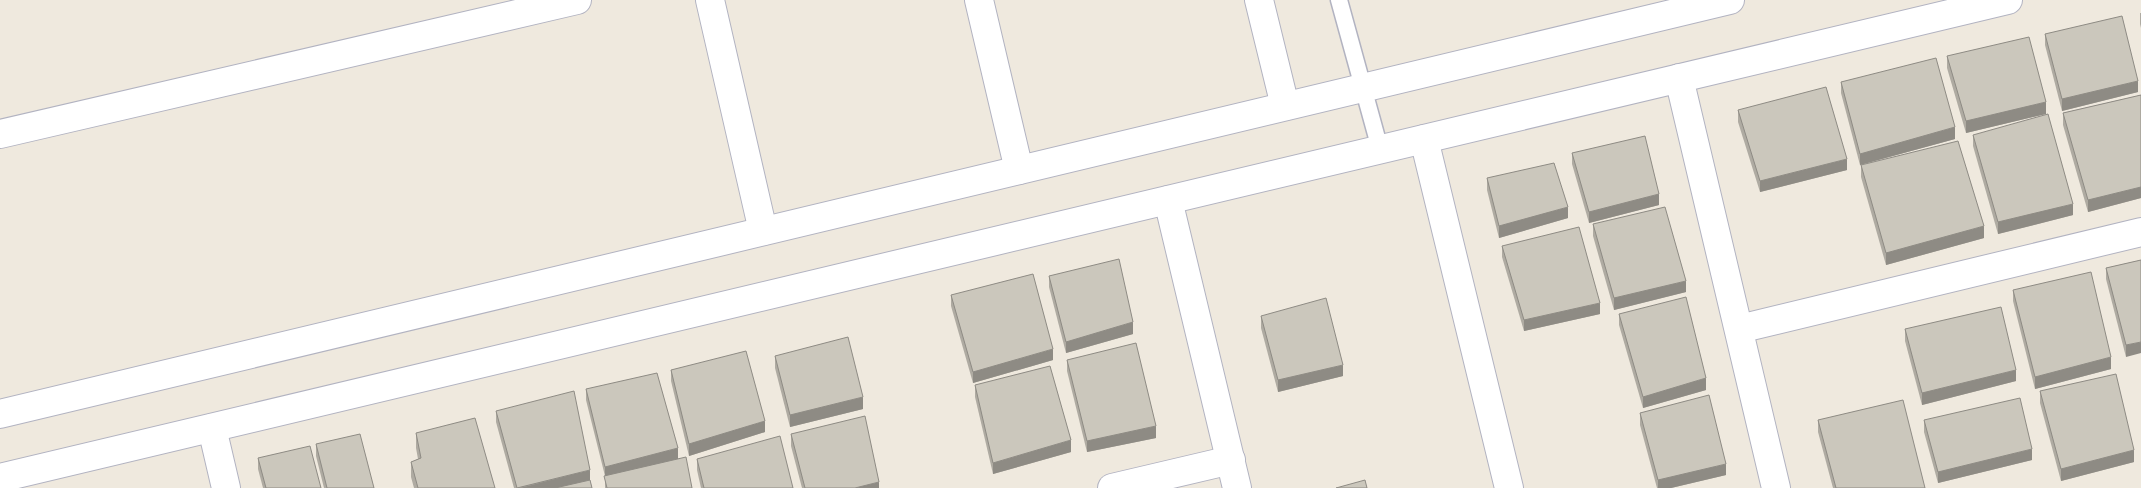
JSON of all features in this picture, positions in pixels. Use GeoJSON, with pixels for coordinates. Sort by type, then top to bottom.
{"type":"FeatureCollection","features":[{"type":"Feature","properties":{"kind":"main road"},"geometry":{"type":"LineString","coordinates":[[0,134],[577,0]]}},
{"type":"Feature","properties":{"kind":"main road"},"geometry":{"type":"LineString","coordinates":[[710,0],[763,231]]}},
{"type":"Feature","properties":{"kind":"main road"},"geometry":{"type":"LineString","coordinates":[[978,0],[1019,170]]}},
{"type":"Feature","properties":{"kind":"main road"},"geometry":{"type":"LineString","coordinates":[[1259,0],[1285,106]]}},
{"type":"Feature","properties":{"kind":"main road"},"geometry":{"type":"LineString","coordinates":[[0,414],[1362,88],[1654,9],[1730,0]]}},
{"type":"Feature","properties":{"kind":"main road"},"geometry":{"type":"LineString","coordinates":[[0,478],[2008,0]]}},
{"type":"Feature","properties":{"kind":"main road"},"geometry":{"type":"LineString","coordinates":[[1679,78],[1776,488]]}},
{"type":"Feature","properties":{"kind":"main road"},"geometry":{"type":"LineString","coordinates":[[1424,139],[1509,488]]}},
{"type":"Feature","properties":{"kind":"main road"},"geometry":{"type":"LineString","coordinates":[[1168,200],[1237,488]]}},
{"type":"Feature","properties":{"kind":"main road"},"geometry":{"type":"LineString","coordinates":[[1739,329],[2141,232]]}},
{"type":"Feature","properties":{"kind":"main road"},"geometry":{"type":"LineString","coordinates":[[212,428],[226,488]]}},
{"type":"Feature","properties":{"kind":"main road"},"geometry":{"type":"LineString","coordinates":[[1112,488],[1230,460]]}},
{"type":"Feature","properties":{"kind":"lane"},"geometry":{"type":"LineString","coordinates":[[1339,0],[1380,149]]}},
{"type":"Feature","properties":{"kind":"building"},"geometry":{"type":"Polygon","coordinates":[[[2122,16],[2138,81],[2062,99],[2045,34],[2122,16]]]}},
{"type":"Feature","properties":{"kind":"building"},"geometry":{"type":"Polygon","coordinates":[[[2029,37],[2046,102],[1966,121],[1947,56],[2029,37]]]}},
{"type":"Feature","properties":{"kind":"building"},"geometry":{"type":"Polygon","coordinates":[[[1936,58],[1955,127],[1860,154],[1841,82],[1936,58]]]}},
{"type":"Feature","properties":{"kind":"building"},"geometry":{"type":"Polygon","coordinates":[[[1826,87],[1847,159],[1760,181],[1738,110],[1826,87]]]}},
{"type":"Feature","properties":{"kind":"building"},"geometry":{"type":"Polygon","coordinates":[[[2141,95],[2141,187],[2088,200],[2063,113],[2141,95]]]}},
{"type":"Feature","properties":{"kind":"building"},"geometry":{"type":"Polygon","coordinates":[[[2048,114],[2073,204],[1998,222],[1973,135],[2048,114]]]}},
{"type":"Feature","properties":{"kind":"building"},"geometry":{"type":"Polygon","coordinates":[[[1645,136],[1659,194],[1589,212],[1572,153],[1645,136]]]}},
{"type":"Feature","properties":{"kind":"building"},"geometry":{"type":"Polygon","coordinates":[[[1958,141],[1984,226],[1886,253],[1861,165],[1958,141]]]}},
{"type":"Feature","properties":{"kind":"building"},"geometry":{"type":"Polygon","coordinates":[[[1554,163],[1568,207],[1499,226],[1487,178],[1554,163]]]}},
{"type":"Feature","properties":{"kind":"building"},"geometry":{"type":"Polygon","coordinates":[[[1665,207],[1686,281],[1614,298],[1593,224],[1665,207]]]}},
{"type":"Feature","properties":{"kind":"building"},"geometry":{"type":"Polygon","coordinates":[[[1579,227],[1600,303],[1524,320],[1502,246],[1579,227]]]}},
{"type":"Feature","properties":{"kind":"building"},"geometry":{"type":"Polygon","coordinates":[[[1119,259],[1133,322],[1066,342],[1049,276],[1119,259]]]}},
{"type":"Feature","properties":{"kind":"building"},"geometry":{"type":"Polygon","coordinates":[[[2141,260],[2141,342],[2126,345],[2106,268],[2141,260]]]}},
{"type":"Feature","properties":{"kind":"building"},"geometry":{"type":"Polygon","coordinates":[[[2091,272],[2111,357],[2035,377],[2013,290],[2091,272]]]}},
{"type":"Feature","properties":{"kind":"building"},"geometry":{"type":"Polygon","coordinates":[[[1033,274],[1053,349],[973,372],[951,295],[1033,274]]]}},
{"type":"Feature","properties":{"kind":"building"},"geometry":{"type":"Polygon","coordinates":[[[1686,297],[1706,378],[1643,397],[1619,314],[1686,297]]]}},
{"type":"Feature","properties":{"kind":"building"},"geometry":{"type":"Polygon","coordinates":[[[1326,298],[1343,365],[1278,380],[1261,316],[1326,298]]]}},
{"type":"Feature","properties":{"kind":"building"},"geometry":{"type":"Polygon","coordinates":[[[2001,307],[2016,370],[1922,393],[1905,329],[2001,307]]]}},
{"type":"Feature","properties":{"kind":"building"},"geometry":{"type":"Polygon","coordinates":[[[848,337],[863,397],[790,415],[775,356],[848,337]]]}},
{"type":"Feature","properties":{"kind":"building"},"geometry":{"type":"Polygon","coordinates":[[[1136,343],[1156,426],[1087,441],[1067,360],[1136,343]]]}},
{"type":"Feature","properties":{"kind":"building"},"geometry":{"type":"Polygon","coordinates":[[[746,351],[765,421],[689,444],[671,370],[746,351]]]}},
{"type":"Feature","properties":{"kind":"building"},"geometry":{"type":"Polygon","coordinates":[[[1050,366],[1071,440],[993,463],[975,385],[1050,366]]]}},
{"type":"Feature","properties":{"kind":"building"},"geometry":{"type":"Polygon","coordinates":[[[657,373],[678,448],[605,467],[586,389],[657,373]]]}},
{"type":"Feature","properties":{"kind":"building"},"geometry":{"type":"Polygon","coordinates":[[[2116,374],[2134,450],[2061,469],[2040,391],[2116,374]]]}},
{"type":"Feature","properties":{"kind":"building"},"geometry":{"type":"Polygon","coordinates":[[[574,391],[590,470],[517,488],[496,411],[574,391]]]}},
{"type":"Feature","properties":{"kind":"building"},"geometry":{"type":"Polygon","coordinates":[[[1709,395],[1726,464],[1658,480],[1640,413],[1709,395]]]}},
{"type":"Feature","properties":{"kind":"building"},"geometry":{"type":"Polygon","coordinates":[[[2020,398],[2032,449],[1938,472],[1924,420],[2020,398]]]}},
{"type":"Feature","properties":{"kind":"building"},"geometry":{"type":"Polygon","coordinates":[[[1903,400],[1925,488],[1836,488],[1818,420],[1903,400]]]}},
{"type":"Feature","properties":{"kind":"building"},"geometry":{"type":"Polygon","coordinates":[[[865,416],[879,482],[855,488],[805,488],[791,434],[865,416]]]}},
{"type":"Feature","properties":{"kind":"building"},"geometry":{"type":"Polygon","coordinates":[[[475,418],[495,488],[418,488],[411,462],[421,458],[416,433],[475,418]]]}},
{"type":"Feature","properties":{"kind":"building"},"geometry":{"type":"Polygon","coordinates":[[[360,434],[374,488],[327,488],[316,444],[360,434]]]}},
{"type":"Feature","properties":{"kind":"building"},"geometry":{"type":"Polygon","coordinates":[[[780,436],[793,488],[704,488],[697,459],[780,436]]]}},
{"type":"Feature","properties":{"kind":"building"},"geometry":{"type":"Polygon","coordinates":[[[310,446],[321,488],[266,488],[258,458],[310,446]]]}},
{"type":"Feature","properties":{"kind":"building"},"geometry":{"type":"Polygon","coordinates":[[[686,457],[692,488],[607,488],[604,476],[686,457]]]}},
{"type":"Feature","properties":{"kind":"building"},"geometry":{"type":"Polygon","coordinates":[[[590,480],[592,488],[555,488],[590,480]]]}},
{"type":"Feature","properties":{"kind":"building"},"geometry":{"type":"Polygon","coordinates":[[[1365,480],[1367,488],[1336,488],[1365,480]]]}}]}
